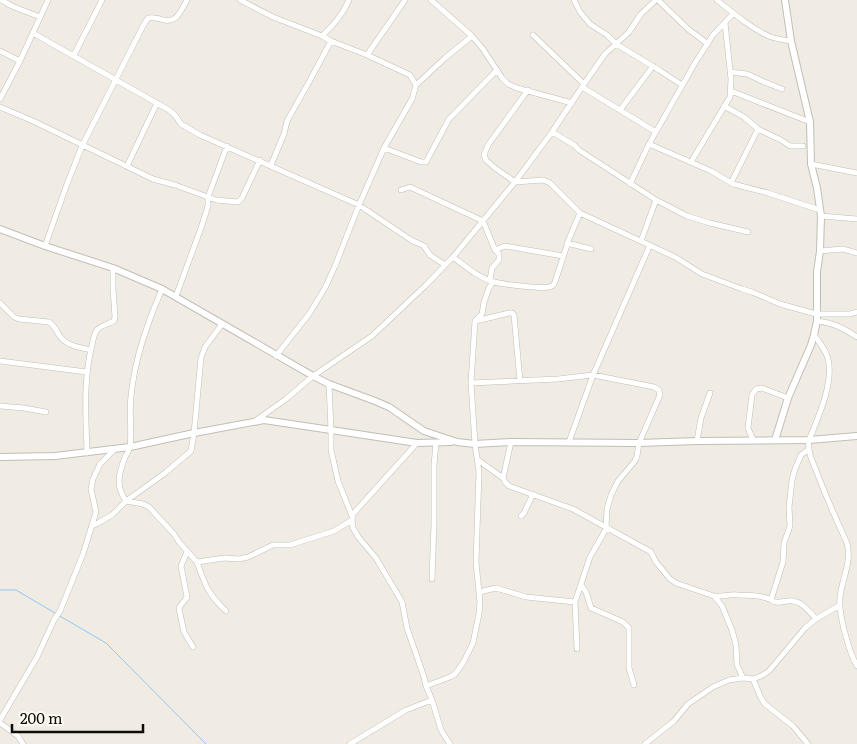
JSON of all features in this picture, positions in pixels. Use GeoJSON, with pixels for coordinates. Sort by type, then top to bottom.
{"type":"FeatureCollection","features":[{"type":"Feature","properties":{"kind":"street"},"geometry":{"type":"LineString","coordinates":[[1,0],[40,18]]}},
{"type":"Feature","properties":{"kind":"street"},"geometry":{"type":"LineString","coordinates":[[0,99],[48,0]]}},
{"type":"Feature","properties":{"kind":"street"},"geometry":{"type":"LineString","coordinates":[[74,55],[102,0]]}},
{"type":"Feature","properties":{"kind":"street"},"geometry":{"type":"LineString","coordinates":[[45,246],[82,146],[148,18],[152,17],[166,21],[173,20],[177,18],[187,0]]}},
{"type":"Feature","properties":{"kind":"street"},"geometry":{"type":"LineString","coordinates":[[240,0],[273,17],[367,55],[410,75],[416,85]]}},
{"type":"Feature","properties":{"kind":"street"},"geometry":{"type":"LineString","coordinates":[[322,36],[339,19],[349,0]]}},
{"type":"Feature","properties":{"kind":"street"},"geometry":{"type":"LineString","coordinates":[[367,55],[405,0]]}},
{"type":"Feature","properties":{"kind":"street"},"geometry":{"type":"LineString","coordinates":[[431,0],[439,2],[472,36],[508,84],[572,103]]}},
{"type":"Feature","properties":{"kind":"street"},"geometry":{"type":"LineString","coordinates":[[574,0],[580,12],[590,24],[607,35],[616,44],[682,85]]}},
{"type":"Feature","properties":{"kind":"street"},"geometry":{"type":"LineString","coordinates":[[253,422],[286,400],[313,376],[372,336],[453,257],[515,182],[552,132],[605,54],[629,32],[641,14],[657,0],[688,29],[708,44]]}},
{"type":"Feature","properties":{"kind":"street"},"geometry":{"type":"LineString","coordinates":[[717,0],[733,14],[766,35],[791,41]]}},
{"type":"Feature","properties":{"kind":"street"},"geometry":{"type":"LineString","coordinates":[[775,440],[788,398],[814,335],[817,317],[817,272],[820,251],[821,213],[811,164],[810,122],[791,41],[785,0]]}},
{"type":"Feature","properties":{"kind":"street"},"geometry":{"type":"LineString","coordinates":[[630,184],[654,133],[682,85],[713,35],[733,14]]}},
{"type":"Feature","properties":{"kind":"street"},"geometry":{"type":"LineString","coordinates":[[691,162],[730,97],[730,72],[725,23]]}},
{"type":"Feature","properties":{"kind":"street"},"geometry":{"type":"LineString","coordinates":[[32,33],[158,103],[169,110],[181,124],[358,205],[411,240],[424,246],[430,255],[445,265]]}},
{"type":"Feature","properties":{"kind":"street"},"geometry":{"type":"LineString","coordinates":[[533,35],[583,85],[654,133]]}},
{"type":"Feature","properties":{"kind":"street"},"geometry":{"type":"LineString","coordinates":[[276,356],[309,314],[325,288],[358,205],[384,148],[412,99],[416,85],[472,36]]}},
{"type":"Feature","properties":{"kind":"street"},"geometry":{"type":"LineString","coordinates":[[271,165],[284,134],[287,121],[310,82],[330,41]]}},
{"type":"Feature","properties":{"kind":"street"},"geometry":{"type":"LineString","coordinates":[[0,51],[20,61]]}},
{"type":"Feature","properties":{"kind":"street"},"geometry":{"type":"LineString","coordinates":[[620,110],[653,66]]}},
{"type":"Feature","properties":{"kind":"street"},"geometry":{"type":"LineString","coordinates":[[384,148],[421,162],[426,162],[449,119],[497,70]]}},
{"type":"Feature","properties":{"kind":"street"},"geometry":{"type":"LineString","coordinates":[[730,72],[747,74],[782,89]]}},
{"type":"Feature","properties":{"kind":"street"},"geometry":{"type":"LineString","coordinates":[[528,90],[488,145],[484,155],[486,160],[495,168],[515,182],[543,180],[550,183],[580,213],[675,257],[702,274],[817,317],[857,337]]}},
{"type":"Feature","properties":{"kind":"street"},"geometry":{"type":"LineString","coordinates":[[731,91],[810,122]]}},
{"type":"Feature","properties":{"kind":"street"},"geometry":{"type":"LineString","coordinates":[[127,166],[158,103]]}},
{"type":"Feature","properties":{"kind":"street"},"geometry":{"type":"LineString","coordinates":[[724,106],[744,117],[758,129],[790,146],[803,146]]}},
{"type":"Feature","properties":{"kind":"street"},"geometry":{"type":"LineString","coordinates":[[0,107],[153,179],[216,200],[238,202],[242,198],[260,160]]}},
{"type":"Feature","properties":{"kind":"street"},"geometry":{"type":"LineString","coordinates":[[731,183],[758,129]]}},
{"type":"Feature","properties":{"kind":"street"},"geometry":{"type":"LineString","coordinates":[[552,132],[630,184],[687,216],[748,232]]}},
{"type":"Feature","properties":{"kind":"street"},"geometry":{"type":"LineString","coordinates":[[649,144],[711,171],[731,183],[768,193],[821,213],[857,219]]}},
{"type":"Feature","properties":{"kind":"street"},"geometry":{"type":"LineString","coordinates":[[176,296],[208,206],[208,197],[227,146]]}},
{"type":"Feature","properties":{"kind":"street"},"geometry":{"type":"LineString","coordinates":[[811,164],[857,173]]}},
{"type":"Feature","properties":{"kind":"street"},"geometry":{"type":"LineString","coordinates":[[401,190],[410,187],[483,221],[495,250],[499,254],[499,260],[492,268],[492,281],[484,302],[482,314],[475,321],[471,383],[475,444],[478,460],[479,491],[476,562],[480,602],[479,614],[473,643],[455,674],[426,686]]}},
{"type":"Feature","properties":{"kind":"street"},"geometry":{"type":"LineString","coordinates":[[642,241],[656,200]]}},
{"type":"Feature","properties":{"kind":"street"},"geometry":{"type":"LineString","coordinates":[[453,257],[470,270],[492,281],[550,287],[555,282],[567,243],[580,213]]}},
{"type":"Feature","properties":{"kind":"street"},"geometry":{"type":"LineString","coordinates":[[0,229],[113,268],[162,289],[313,376],[389,407],[424,431],[457,442]]}},
{"type":"Feature","properties":{"kind":"street"},"geometry":{"type":"LineString","coordinates":[[567,243],[591,249]]}},
{"type":"Feature","properties":{"kind":"street"},"geometry":{"type":"LineString","coordinates":[[569,442],[593,375],[650,245]]}},
{"type":"Feature","properties":{"kind":"street"},"geometry":{"type":"LineString","coordinates":[[495,250],[505,246],[563,256]]}},
{"type":"Feature","properties":{"kind":"street"},"geometry":{"type":"LineString","coordinates":[[820,251],[843,249],[857,253]]}},
{"type":"Feature","properties":{"kind":"street"},"geometry":{"type":"LineString","coordinates":[[87,452],[87,372],[97,330],[114,321],[115,317],[113,268]]}},
{"type":"Feature","properties":{"kind":"street"},"geometry":{"type":"LineString","coordinates":[[162,289],[146,327],[137,356],[131,397],[130,447],[120,470],[119,484],[126,501],[149,507],[174,534],[197,562],[207,588],[215,600],[226,610]]}},
{"type":"Feature","properties":{"kind":"street"},"geometry":{"type":"LineString","coordinates":[[0,303],[14,317],[19,319],[50,322],[60,336],[71,345],[91,350]]}},
{"type":"Feature","properties":{"kind":"street"},"geometry":{"type":"LineString","coordinates":[[817,317],[857,312]]}},
{"type":"Feature","properties":{"kind":"street"},"geometry":{"type":"LineString","coordinates":[[475,321],[509,313],[514,315],[520,381]]}},
{"type":"Feature","properties":{"kind":"street"},"geometry":{"type":"LineString","coordinates":[[92,526],[112,515],[126,501],[165,474],[192,451],[201,358],[206,347],[222,324]]}},
{"type":"Feature","properties":{"kind":"street"},"geometry":{"type":"LineString","coordinates":[[814,335],[829,361],[824,402],[809,440],[809,449],[825,495],[847,543],[849,552],[840,605],[848,647],[857,666]]}},
{"type":"Feature","properties":{"kind":"street"},"geometry":{"type":"LineString","coordinates":[[0,361],[87,372]]}},
{"type":"Feature","properties":{"kind":"street"},"geometry":{"type":"LineString","coordinates":[[471,383],[558,379],[593,375],[659,390],[660,395],[639,443],[637,456],[618,481],[611,495],[607,509],[606,529],[590,557],[575,602],[578,649]]}},
{"type":"Feature","properties":{"kind":"street"},"geometry":{"type":"LineString","coordinates":[[329,384],[332,430],[331,450],[338,481],[352,519],[353,528],[376,558],[402,602],[407,628],[426,686],[441,730],[450,744]]}},
{"type":"Feature","properties":{"kind":"street"},"geometry":{"type":"LineString","coordinates":[[753,440],[748,428],[752,395],[756,389],[762,388],[788,398]]}},
{"type":"Feature","properties":{"kind":"street"},"geometry":{"type":"LineString","coordinates":[[697,441],[701,418],[710,393]]}},
{"type":"Feature","properties":{"kind":"street"},"geometry":{"type":"LineString","coordinates":[[0,406],[46,412]]}},
{"type":"Feature","properties":{"kind":"street"},"geometry":{"type":"LineString","coordinates":[[0,457],[56,456],[130,447],[264,420],[417,444],[457,442],[475,444],[511,442],[639,443],[809,440],[857,436]]}},
{"type":"Feature","properties":{"kind":"street"},"geometry":{"type":"LineString","coordinates":[[503,478],[511,442]]}},
{"type":"Feature","properties":{"kind":"street"},"geometry":{"type":"LineString","coordinates":[[432,579],[436,443]]}},
{"type":"Feature","properties":{"kind":"street"},"geometry":{"type":"LineString","coordinates":[[197,562],[248,557],[273,545],[290,545],[334,530],[352,519],[353,514],[417,444]]}},
{"type":"Feature","properties":{"kind":"street"},"geometry":{"type":"LineString","coordinates":[[23,744],[18,736],[0,721],[37,657],[60,611],[83,554],[96,512],[91,489],[93,479],[100,464],[115,449]]}},
{"type":"Feature","properties":{"kind":"street"},"geometry":{"type":"LineString","coordinates":[[771,600],[783,562],[784,543],[790,526],[789,507],[792,480],[801,456],[809,449]]}},
{"type":"Feature","properties":{"kind":"street"},"geometry":{"type":"LineString","coordinates":[[478,460],[503,478],[509,486],[573,509],[606,529],[651,552],[656,562],[670,579],[676,583],[714,596],[721,597],[734,594],[758,596],[780,603],[789,600],[797,601],[816,619]]}},
{"type":"Feature","properties":{"kind":"street"},"geometry":{"type":"LineString","coordinates":[[521,516],[533,494]]}},
{"type":"Feature","properties":{"kind":"street"},"geometry":{"type":"LineString","coordinates":[[187,552],[181,566],[187,597],[179,609],[184,632],[192,647]]}},
{"type":"Feature","properties":{"kind":"street"},"geometry":{"type":"LineString","coordinates":[[581,585],[586,592],[591,608],[623,622],[629,628],[628,668],[634,685]]}},
{"type":"Feature","properties":{"kind":"street"},"geometry":{"type":"LineString","coordinates":[[479,592],[496,588],[526,597],[575,602]]}},
{"type":"Feature","properties":{"kind":"street"},"geometry":{"type":"LineString","coordinates":[[714,596],[722,606],[732,630],[736,645],[737,665],[743,678]]}},
{"type":"Feature","properties":{"kind":"street"},"geometry":{"type":"LineString","coordinates":[[645,744],[674,721],[688,704],[713,687],[729,680],[753,679],[761,676],[805,628],[840,605]]}},
{"type":"Feature","properties":{"kind":"street"},"geometry":{"type":"LineString","coordinates":[[753,679],[765,704],[792,726],[808,744]]}},
{"type":"Feature","properties":{"kind":"street"},"geometry":{"type":"LineString","coordinates":[[350,744],[406,710],[432,700]]}},
{"type":"Feature","properties":{"kind":"waterway"},"geometry":{"type":"LineString","coordinates":[[0,590],[16,590],[55,613]]}},
{"type":"Feature","properties":{"kind":"waterway"},"geometry":{"type":"LineString","coordinates":[[58,615],[106,643],[206,744]]}}]}
